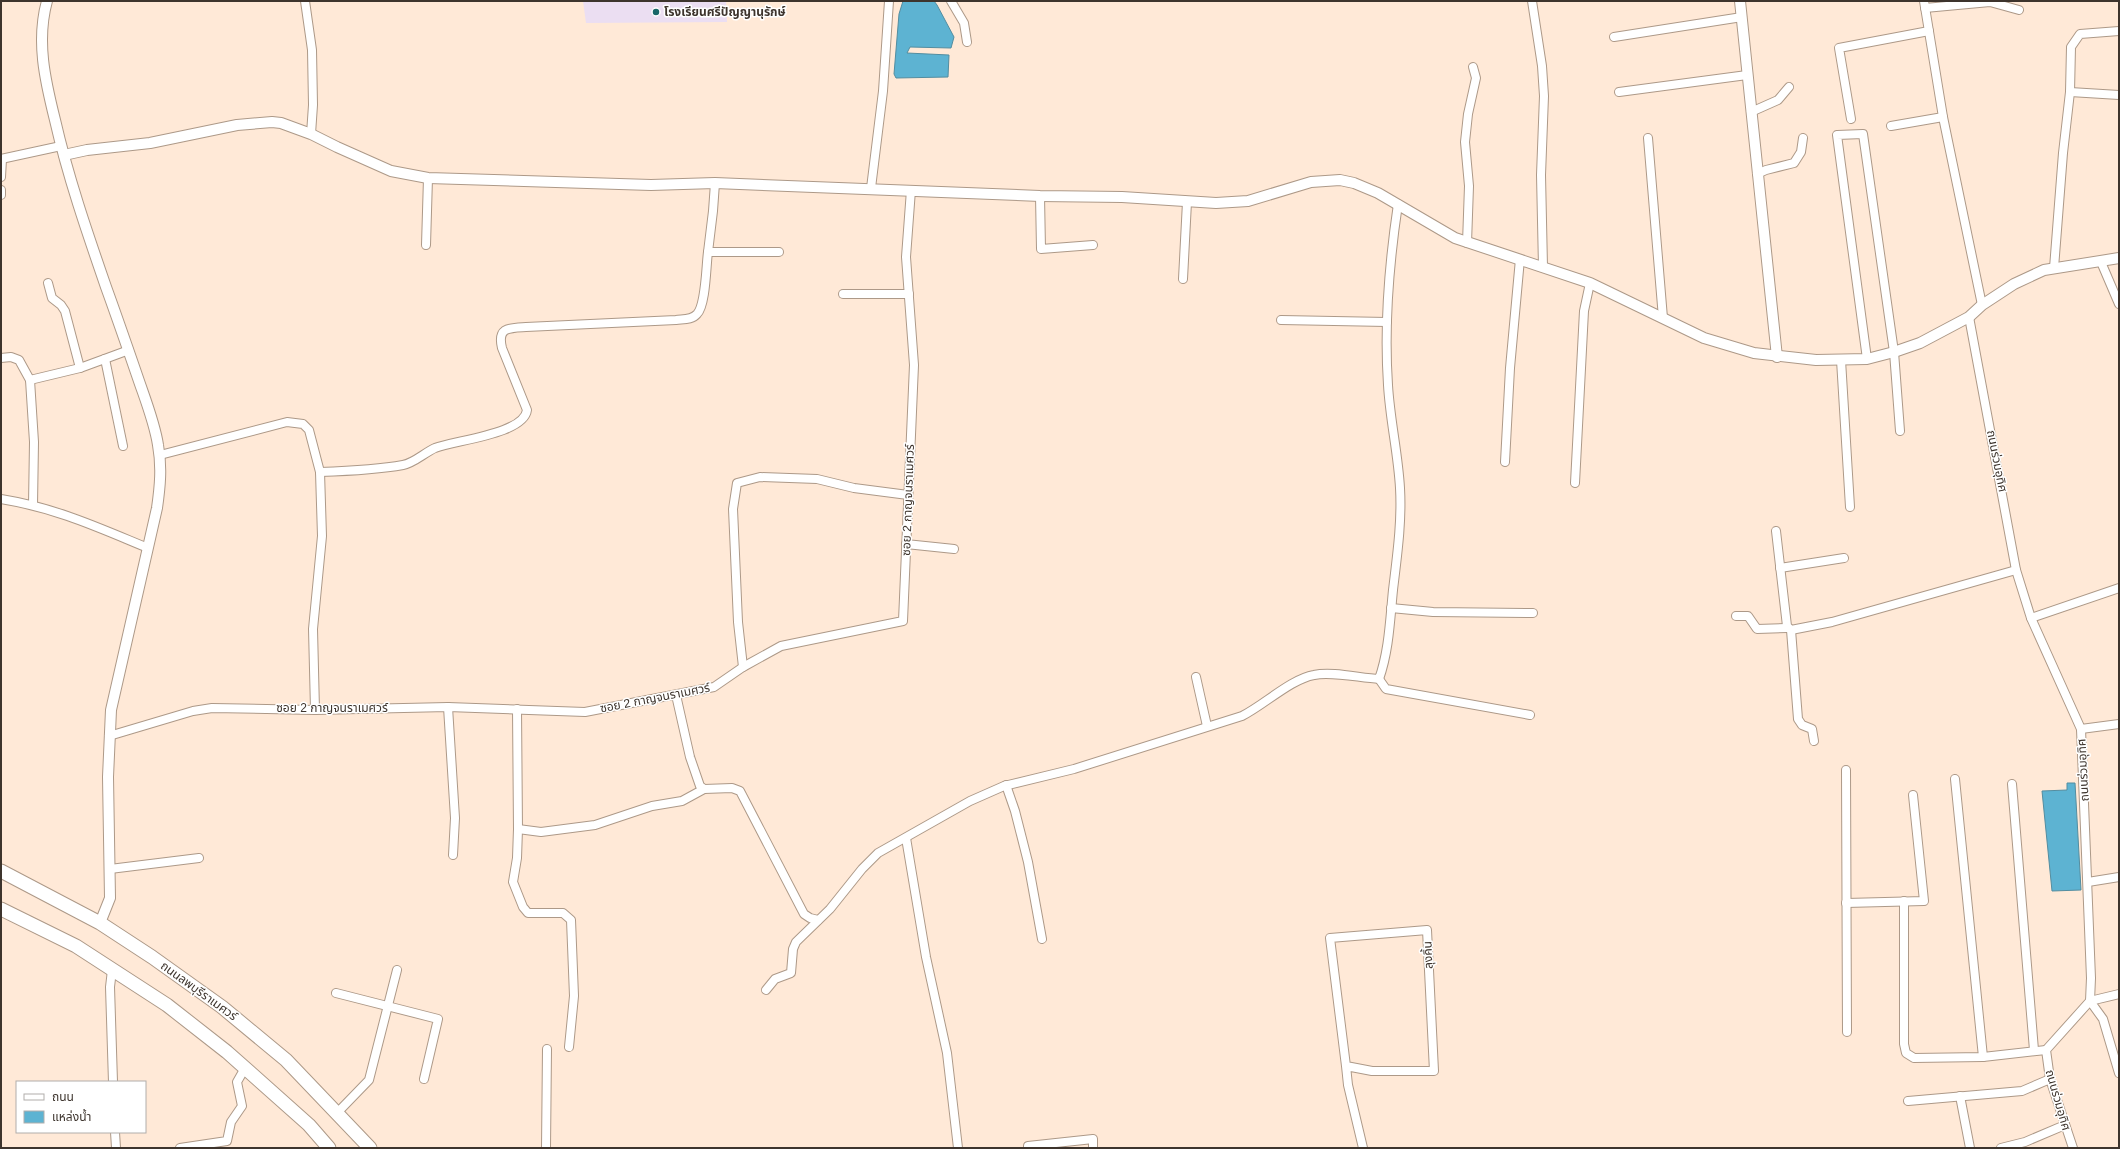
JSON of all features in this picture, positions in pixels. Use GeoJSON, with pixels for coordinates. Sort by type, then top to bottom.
{"type":"FeatureCollection","features":[{"type":"Feature","properties":{"kind":"main road","name":"ถนนลพบุรีราเมศวร์"},"geometry":{"type":"LineString","coordinates":[[1,871],[100,923],[152,957],[252,1031],[286,1060],[370,1148]]}},
{"type":"Feature","properties":{"kind":"main road"},"geometry":{"type":"LineString","coordinates":[[1,908],[76,946],[167,1005],[227,1052],[309,1125],[328,1148]]}},
{"type":"Feature","properties":{"kind":"street"},"geometry":{"type":"LineString","coordinates":[[47,1],[42,25],[44,73],[62,151],[82,217],[152,419],[160,455],[159,491],[148,548],[113,700],[109,736],[110,898],[100,923]]}},
{"type":"Feature","properties":{"kind":"street"},"geometry":{"type":"LineString","coordinates":[[305,1],[312,50],[313,105],[311,134]]}},
{"type":"Feature","properties":{"kind":"street"},"geometry":{"type":"LineString","coordinates":[[871,188],[883,91],[889,1]]}},
{"type":"Feature","properties":{"kind":"street"},"geometry":{"type":"LineString","coordinates":[[951,1],[964,22],[967,42]]}},
{"type":"Feature","properties":{"kind":"street"},"geometry":{"type":"LineString","coordinates":[[1532,1],[1542,66],[1544,96],[1540,175],[1543,266]]}},
{"type":"Feature","properties":{"kind":"street"},"geometry":{"type":"LineString","coordinates":[[1740,1],[1777,357]]}},
{"type":"Feature","properties":{"kind":"street"},"geometry":{"type":"LineString","coordinates":[[1982,304],[1943,117],[1924,4],[1990,2],[2019,10]]}},
{"type":"Feature","properties":{"kind":"street"},"geometry":{"type":"LineString","coordinates":[[1614,37],[1742,17]]}},
{"type":"Feature","properties":{"kind":"street"},"geometry":{"type":"LineString","coordinates":[[1851,119],[1839,48],[1929,31]]}},
{"type":"Feature","properties":{"kind":"street"},"geometry":{"type":"LineString","coordinates":[[2054,268],[2063,153],[2070,92],[2071,47],[2080,34],[2119,31]]}},
{"type":"Feature","properties":{"kind":"street"},"geometry":{"type":"LineString","coordinates":[[1467,243],[1469,186],[1465,142],[1468,114],[1476,78],[1474,67]]}},
{"type":"Feature","properties":{"kind":"street"},"geometry":{"type":"LineString","coordinates":[[1619,92],[1747,75]]}},
{"type":"Feature","properties":{"kind":"street"},"geometry":{"type":"LineString","coordinates":[[1751,112],[1778,100],[1789,86]]}},
{"type":"Feature","properties":{"kind":"street"},"geometry":{"type":"LineString","coordinates":[[2070,92],[2119,95]]}},
{"type":"Feature","properties":{"kind":"street"},"geometry":{"type":"LineString","coordinates":[[1891,126],[1943,117]]}},
{"type":"Feature","properties":{"kind":"street"},"geometry":{"type":"LineString","coordinates":[[1,177],[1,159],[62,151],[150,143],[265,121],[281,123],[311,134],[391,171],[428,178],[651,185],[715,183],[871,188],[1040,196],[1122,197],[1216,203],[1248,201],[1311,182],[1333,180],[1362,186],[1398,204],[1447,234],[1467,243],[1543,266],[1590,283],[1713,342],[1743,351],[1777,357],[1841,360],[1867,359],[1920,343],[1969,317],[1982,304],[2014,284],[2054,268],[2101,262],[2119,258]]}},
{"type":"Feature","properties":{"kind":"street"},"geometry":{"type":"LineString","coordinates":[[1867,359],[1837,135],[1863,134],[1894,352],[1900,431]]}},
{"type":"Feature","properties":{"kind":"street"},"geometry":{"type":"LineString","coordinates":[[1648,138],[1663,318]]}},
{"type":"Feature","properties":{"kind":"street"},"geometry":{"type":"LineString","coordinates":[[1757,174],[1766,170],[1794,163],[1801,152],[1803,138]]}},
{"type":"Feature","properties":{"kind":"street"},"geometry":{"type":"LineString","coordinates":[[426,245],[428,178]]}},
{"type":"Feature","properties":{"kind":"street"},"geometry":{"type":"LineString","coordinates":[[320,472],[405,465],[436,448],[517,424],[526,416],[527,410],[502,348],[500,341],[501,334],[504,330],[526,327],[676,320],[694,317],[698,313],[702,302],[714,211],[715,183]]}},
{"type":"Feature","properties":{"kind":"street"},"geometry":{"type":"LineString","coordinates":[[1,190],[1,195]]}},
{"type":"Feature","properties":{"kind":"street","name":"ซอย 2 กาญจนราเมศวร์"},"geometry":{"type":"LineString","coordinates":[[109,736],[206,708],[315,710],[448,707],[585,712],[714,687],[743,667],[781,646],[903,621],[914,365],[906,257],[912,190]]}},
{"type":"Feature","properties":{"kind":"street"},"geometry":{"type":"LineString","coordinates":[[1040,196],[1041,249],[1093,245]]}},
{"type":"Feature","properties":{"kind":"street"},"geometry":{"type":"LineString","coordinates":[[1182,279],[1187,202]]}},
{"type":"Feature","properties":{"kind":"street"},"geometry":{"type":"LineString","coordinates":[[1379,680],[1385,656],[1399,530],[1400,495],[1389,400],[1387,322],[1398,204]]}},
{"type":"Feature","properties":{"kind":"street"},"geometry":{"type":"LineString","coordinates":[[708,252],[779,252]]}},
{"type":"Feature","properties":{"kind":"street"},"geometry":{"type":"LineString","coordinates":[[1505,462],[1510,368],[1520,259]]}},
{"type":"Feature","properties":{"kind":"street"},"geometry":{"type":"LineString","coordinates":[[2101,262],[2119,304]]}},
{"type":"Feature","properties":{"kind":"street"},"geometry":{"type":"LineString","coordinates":[[48,283],[52,298],[61,304],[65,311],[80,368]]}},
{"type":"Feature","properties":{"kind":"street"},"geometry":{"type":"LineString","coordinates":[[1575,483],[1584,311],[1590,283]]}},
{"type":"Feature","properties":{"kind":"street"},"geometry":{"type":"LineString","coordinates":[[843,294],[909,294]]}},
{"type":"Feature","properties":{"kind":"street","name":"ถนนร่วมอุทิศ"},"geometry":{"type":"LineString","coordinates":[[1969,317],[2016,570],[2031,618],[2081,729],[2092,978],[2090,1001]]}},
{"type":"Feature","properties":{"kind":"street"},"geometry":{"type":"LineString","coordinates":[[1281,320],[1387,322]]}},
{"type":"Feature","properties":{"kind":"street"},"geometry":{"type":"LineString","coordinates":[[30,380],[80,368],[129,350]]}},
{"type":"Feature","properties":{"kind":"street"},"geometry":{"type":"LineString","coordinates":[[1,358],[11,357],[19,360],[30,380],[34,442],[33,505]]}},
{"type":"Feature","properties":{"kind":"street"},"geometry":{"type":"LineString","coordinates":[[105,358],[123,446]]}},
{"type":"Feature","properties":{"kind":"street"},"geometry":{"type":"LineString","coordinates":[[1841,360],[1850,507]]}},
{"type":"Feature","properties":{"kind":"street"},"geometry":{"type":"LineString","coordinates":[[160,455],[282,423],[298,422],[303,424],[309,430],[320,472],[322,536],[313,629],[315,710]]}},
{"type":"Feature","properties":{"kind":"street"},"geometry":{"type":"LineString","coordinates":[[743,667],[738,622],[733,509],[737,483],[760,477],[817,479],[854,488],[908,495]]}},
{"type":"Feature","properties":{"kind":"street"},"geometry":{"type":"LineString","coordinates":[[1,499],[33,505],[64,514],[148,548]]}},
{"type":"Feature","properties":{"kind":"street"},"geometry":{"type":"LineString","coordinates":[[1776,531],[1789,629],[1798,719],[1802,725],[1812,729],[1814,741]]}},
{"type":"Feature","properties":{"kind":"street"},"geometry":{"type":"LineString","coordinates":[[906,544],[954,549]]}},
{"type":"Feature","properties":{"kind":"street"},"geometry":{"type":"LineString","coordinates":[[1780,568],[1844,558]]}},
{"type":"Feature","properties":{"kind":"street"},"geometry":{"type":"LineString","coordinates":[[1736,616],[1748,616],[1758,630],[1789,629],[1832,622],[2016,570]]}},
{"type":"Feature","properties":{"kind":"street"},"geometry":{"type":"LineString","coordinates":[[2031,618],[2119,588]]}},
{"type":"Feature","properties":{"kind":"street"},"geometry":{"type":"LineString","coordinates":[[1391,608],[1433,612],[1533,613]]}},
{"type":"Feature","properties":{"kind":"street"},"geometry":{"type":"LineString","coordinates":[[766,990],[774,979],[791,973],[794,945],[830,908],[870,861],[883,850],[970,801],[1006,785],[1063,772],[1242,716],[1306,676],[1320,674],[1379,680],[1386,689],[1530,715]]}},
{"type":"Feature","properties":{"kind":"street"},"geometry":{"type":"LineString","coordinates":[[1196,678],[1207,726]]}},
{"type":"Feature","properties":{"kind":"street"},"geometry":{"type":"LineString","coordinates":[[676,695],[690,757],[698,783],[704,790]]}},
{"type":"Feature","properties":{"kind":"street"},"geometry":{"type":"LineString","coordinates":[[448,707],[454,812],[453,855]]}},
{"type":"Feature","properties":{"kind":"street"},"geometry":{"type":"LineString","coordinates":[[517,709],[518,829],[517,858],[513,882],[524,909],[530,914],[563,913],[571,920],[574,996],[570,1047]]}},
{"type":"Feature","properties":{"kind":"street"},"geometry":{"type":"LineString","coordinates":[[2081,729],[2119,724]]}},
{"type":"Feature","properties":{"kind":"street"},"geometry":{"type":"LineString","coordinates":[[1846,770],[1847,1032]]}},
{"type":"Feature","properties":{"kind":"street"},"geometry":{"type":"LineString","coordinates":[[1955,779],[1982,1056]]}},
{"type":"Feature","properties":{"kind":"street"},"geometry":{"type":"LineString","coordinates":[[2012,784],[2034,1050]]}},
{"type":"Feature","properties":{"kind":"street"},"geometry":{"type":"LineString","coordinates":[[1006,785],[1019,824],[1042,939]]}},
{"type":"Feature","properties":{"kind":"street"},"geometry":{"type":"LineString","coordinates":[[518,829],[541,832],[595,825],[652,806],[682,801],[704,790],[732,788],[742,794],[804,914],[810,918],[818,920]]}},
{"type":"Feature","properties":{"kind":"street"},"geometry":{"type":"LineString","coordinates":[[1846,903],[1924,901],[1913,795]]}},
{"type":"Feature","properties":{"kind":"street"},"geometry":{"type":"LineString","coordinates":[[906,838],[926,957],[947,1053],[958,1148]]}},
{"type":"Feature","properties":{"kind":"street"},"geometry":{"type":"LineString","coordinates":[[110,869],[199,858]]}},
{"type":"Feature","properties":{"kind":"street"},"geometry":{"type":"LineString","coordinates":[[2088,882],[2119,877]]}},
{"type":"Feature","properties":{"kind":"street"},"geometry":{"type":"LineString","coordinates":[[1904,901],[1904,1044],[1906,1053],[1914,1058],[1982,1056],[2046,1050],[2090,1001],[2119,994]]}},
{"type":"Feature","properties":{"kind":"street","name":"ลุงคิ้น"},"geometry":{"type":"LineString","coordinates":[[1346,1066],[1372,1071],[1434,1071],[1427,930],[1330,938],[1346,1066],[1349,1090],[1363,1148]]}},
{"type":"Feature","properties":{"kind":"street"},"geometry":{"type":"LineString","coordinates":[[112,970],[110,987],[113,1081]]}},
{"type":"Feature","properties":{"kind":"street"},"geometry":{"type":"LineString","coordinates":[[337,1113],[369,1080],[397,970]]}},
{"type":"Feature","properties":{"kind":"street"},"geometry":{"type":"LineString","coordinates":[[336,992],[438,1019],[424,1078]]}},
{"type":"Feature","properties":{"kind":"street"},"geometry":{"type":"LineString","coordinates":[[2090,1001],[2103,1019],[2119,1073]]}},
{"type":"Feature","properties":{"kind":"street"},"geometry":{"type":"LineString","coordinates":[[546,1148],[547,1049]]}},
{"type":"Feature","properties":{"kind":"street","name":"ถนนร่วมอุทิศ"},"geometry":{"type":"LineString","coordinates":[[2046,1050],[2050,1080],[2073,1148]]}},
{"type":"Feature","properties":{"kind":"street"},"geometry":{"type":"LineString","coordinates":[[180,1148],[226,1141],[231,1120],[242,1106],[237,1082],[245,1068]]}},
{"type":"Feature","properties":{"kind":"street"},"geometry":{"type":"LineString","coordinates":[[1908,1101],[2022,1091],[2050,1080]]}},
{"type":"Feature","properties":{"kind":"street"},"geometry":{"type":"LineString","coordinates":[[1960,1096],[1970,1148]]}},
{"type":"Feature","properties":{"kind":"street"},"geometry":{"type":"LineString","coordinates":[[2004,1148],[2025,1142],[2065,1125]]}},
{"type":"Feature","properties":{"kind":"street"},"geometry":{"type":"LineString","coordinates":[[115,1133],[116,1148]]}},
{"type":"Feature","properties":{"kind":"street"},"geometry":{"type":"LineString","coordinates":[[1028,1148],[1028,1146],[1093,1139],[1093,1148]]}},
{"type":"Feature","properties":{"kind":"shaded area","name":"โรงเรียนศรีปัญญานุรักษ์"},"geometry":{"type":"Polygon","coordinates":[[[583,1],[726,1],[727,22],[586,23],[583,1]]]}},
{"type":"Feature","properties":{"kind":"water"},"geometry":{"type":"Polygon","coordinates":[[[903,1],[934,1],[937,5],[954,37],[951,48],[910,47],[907,53],[949,55],[948,77],[896,78],[894,74],[899,14],[903,1]]]}},
{"type":"Feature","properties":{"kind":"water"},"geometry":{"type":"Polygon","coordinates":[[[2067,783],[2075,783],[2081,890],[2052,891],[2042,791],[2067,790],[2067,783]]]}},
{"type":"Feature","properties":{"kind":"place","name":"โรงเรียนศรีปัญญานุรักษ์"},"geometry":{"type":"Point","coordinates":[656,12]}}]}
